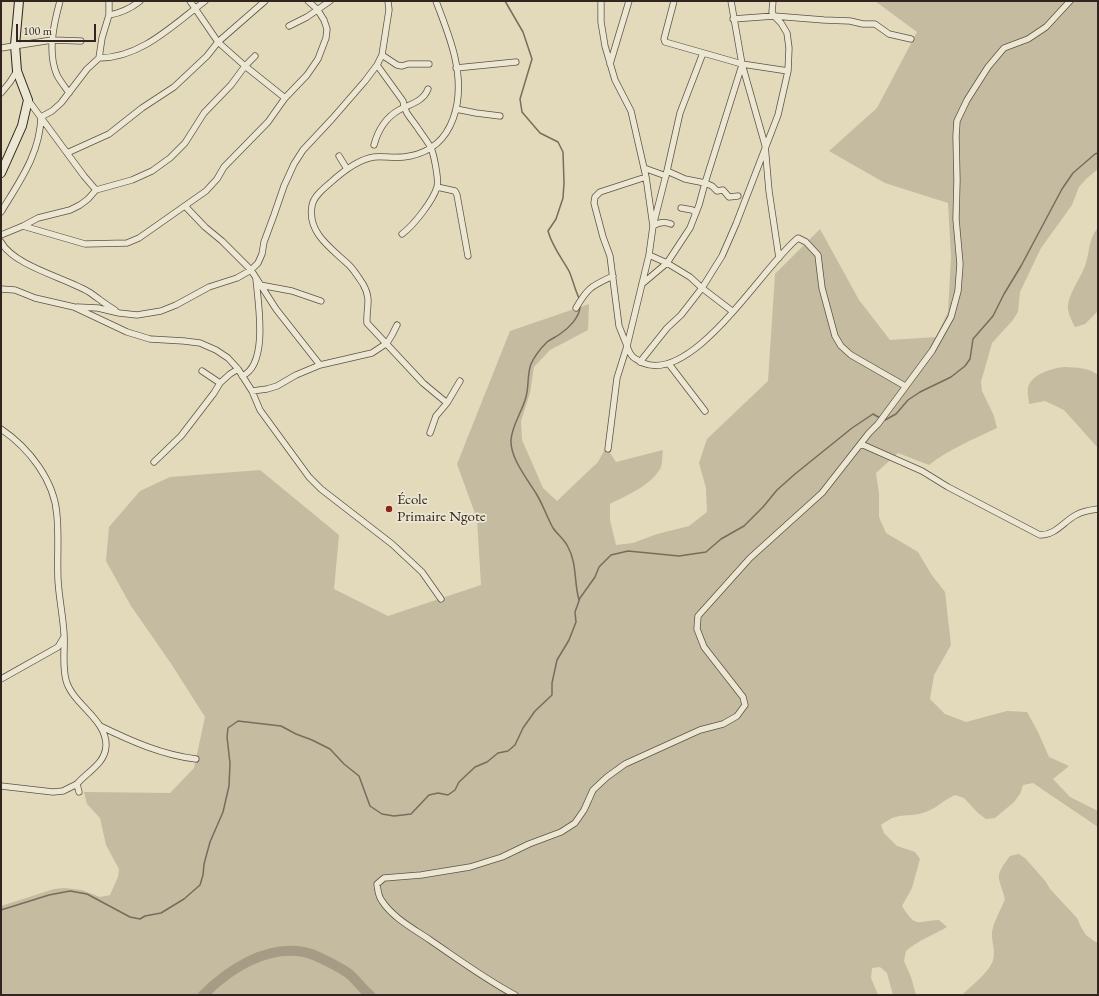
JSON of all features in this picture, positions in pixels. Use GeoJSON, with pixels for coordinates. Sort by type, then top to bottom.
{"type":"FeatureCollection","features":[{"type":"Feature","properties":{"kind":"street"},"geometry":{"type":"LineString","coordinates":[[20,1],[15,45],[17,71],[28,100],[96,190]]}},
{"type":"Feature","properties":{"kind":"street"},"geometry":{"type":"LineString","coordinates":[[60,1],[52,40],[53,58],[57,74],[69,93]]}},
{"type":"Feature","properties":{"kind":"street"},"geometry":{"type":"LineString","coordinates":[[41,118],[61,103],[77,80],[99,58],[102,38],[109,15],[109,1]]}},
{"type":"Feature","properties":{"kind":"street"},"geometry":{"type":"LineString","coordinates":[[109,15],[120,13],[132,8],[140,1]]}},
{"type":"Feature","properties":{"kind":"street"},"geometry":{"type":"LineString","coordinates":[[190,1],[194,9],[218,42],[285,98]]}},
{"type":"Feature","properties":{"kind":"street"},"geometry":{"type":"LineString","coordinates":[[99,58],[119,57],[143,46],[172,27],[205,1]]}},
{"type":"Feature","properties":{"kind":"street"},"geometry":{"type":"LineString","coordinates":[[68,153],[109,134],[142,108],[174,88],[207,56],[218,42],[265,1]]}},
{"type":"Feature","properties":{"kind":"street"},"geometry":{"type":"LineString","coordinates":[[23,226],[85,244],[127,243],[139,238],[206,191],[217,179],[224,167],[268,122],[285,98],[307,74],[318,59],[326,38],[327,29],[324,20],[317,9],[308,1]]}},
{"type":"Feature","properties":{"kind":"street"},"geometry":{"type":"LineString","coordinates":[[289,26],[307,17],[330,1]]}},
{"type":"Feature","properties":{"kind":"street"},"geometry":{"type":"LineString","coordinates":[[1,289],[15,290],[35,298],[74,307],[98,308],[119,313],[137,315],[161,311],[209,287],[237,278],[251,270],[258,263],[262,254],[264,242],[284,186],[302,150],[332,119],[377,65],[382,54],[389,10],[388,1]]}},
{"type":"Feature","properties":{"kind":"street"},"geometry":{"type":"LineString","coordinates":[[436,1],[455,58],[458,81],[456,109],[453,123],[447,133],[431,148],[412,156],[395,158],[374,157],[347,169],[320,191],[312,205],[311,219],[316,232],[331,250],[350,266],[364,285],[369,301],[366,322],[423,383],[447,403]]}},
{"type":"Feature","properties":{"kind":"street"},"geometry":{"type":"LineString","coordinates":[[601,1],[601,22],[605,46],[615,80],[631,111],[646,177],[653,226]]}},
{"type":"Feature","properties":{"kind":"street"},"geometry":{"type":"LineString","coordinates":[[610,64],[629,1]]}},
{"type":"Feature","properties":{"kind":"street"},"geometry":{"type":"LineString","coordinates":[[674,1],[664,41],[703,54],[742,64],[788,71]]}},
{"type":"Feature","properties":{"kind":"street"},"geometry":{"type":"LineString","coordinates":[[731,1],[742,64],[765,145],[772,213],[779,258]]}},
{"type":"Feature","properties":{"kind":"street"},"geometry":{"type":"LineString","coordinates":[[640,362],[667,328],[681,315],[702,288],[722,256],[734,231],[765,145],[778,115],[788,71],[789,48],[787,33],[772,12],[773,1]]}},
{"type":"Feature","properties":{"kind":"street"},"geometry":{"type":"LineString","coordinates":[[515,995],[476,972],[405,923],[389,910],[382,901],[378,892],[377,884],[384,878],[421,875],[470,867],[502,857],[529,844],[561,832],[575,823],[584,810],[594,790],[607,777],[626,764],[700,730],[723,724],[737,716],[745,705],[743,697],[704,647],[697,629],[698,616],[750,558],[822,493],[878,424],[932,351],[951,317],[958,291],[960,264],[956,220],[957,121],[978,82],[1004,48],[1028,39],[1046,27],[1070,1]]}},
{"type":"Feature","properties":{"kind":"street"},"geometry":{"type":"LineString","coordinates":[[734,18],[774,16],[824,20],[850,20],[863,24],[875,24],[888,34],[911,39]]}},
{"type":"Feature","properties":{"kind":"street"},"geometry":{"type":"LineString","coordinates":[[1,48],[52,40],[81,41]]}},
{"type":"Feature","properties":{"kind":"street"},"geometry":{"type":"LineString","coordinates":[[382,54],[397,65],[429,64]]}},
{"type":"Feature","properties":{"kind":"street"},"geometry":{"type":"LineString","coordinates":[[608,449],[616,378],[642,284],[649,255],[653,226],[667,174],[680,113],[703,54]]}},
{"type":"Feature","properties":{"kind":"street"},"geometry":{"type":"LineString","coordinates":[[1,235],[38,218],[70,210],[88,200],[96,190],[132,180],[152,171],[170,158],[185,143],[204,114],[255,56]]}},
{"type":"Feature","properties":{"kind":"street"},"geometry":{"type":"LineString","coordinates":[[456,68],[516,62]]}},
{"type":"Feature","properties":{"kind":"street"},"geometry":{"type":"LineString","coordinates":[[642,284],[668,263],[690,228],[742,64]]}},
{"type":"Feature","properties":{"kind":"street"},"geometry":{"type":"LineString","coordinates":[[377,65],[403,101],[403,108],[431,148],[437,178],[437,187],[426,207],[417,219],[402,234]]}},
{"type":"Feature","properties":{"kind":"street"},"geometry":{"type":"LineString","coordinates":[[1,93],[17,71]]}},
{"type":"Feature","properties":{"kind":"street"},"geometry":{"type":"LineString","coordinates":[[374,144],[383,124],[390,116],[420,100],[426,95],[428,89]]}},
{"type":"Feature","properties":{"kind":"street"},"geometry":{"type":"LineString","coordinates":[[1,173],[3,162],[22,126],[28,100]]}},
{"type":"Feature","properties":{"kind":"street"},"geometry":{"type":"LineString","coordinates":[[456,109],[500,116]]}},
{"type":"Feature","properties":{"kind":"street"},"geometry":{"type":"LineString","coordinates":[[1,212],[31,163],[40,129],[41,118]]}},
{"type":"Feature","properties":{"kind":"street"},"geometry":{"type":"LineString","coordinates":[[339,156],[347,169]]}},
{"type":"Feature","properties":{"kind":"street"},"geometry":{"type":"LineString","coordinates":[[644,168],[705,183],[712,186],[717,191],[723,190],[729,197],[738,196]]}},
{"type":"Feature","properties":{"kind":"street"},"geometry":{"type":"LineString","coordinates":[[646,177],[604,190],[595,197],[594,202],[603,237],[610,256],[620,326],[626,346],[633,357],[648,365],[669,364],[689,354],[716,329],[798,238],[806,242],[818,255],[822,288],[835,336],[842,346],[851,355],[905,386]]}},
{"type":"Feature","properties":{"kind":"street"},"geometry":{"type":"LineString","coordinates":[[437,187],[455,191],[458,195],[468,256]]}},
{"type":"Feature","properties":{"kind":"street"},"geometry":{"type":"LineString","coordinates":[[185,206],[204,227],[222,241],[251,270],[276,309],[320,365]]}},
{"type":"Feature","properties":{"kind":"street"},"geometry":{"type":"LineString","coordinates":[[681,208],[692,210],[696,213]]}},
{"type":"Feature","properties":{"kind":"street"},"geometry":{"type":"LineString","coordinates":[[653,226],[658,223],[666,222],[670,224]]}},
{"type":"Feature","properties":{"kind":"street"},"geometry":{"type":"LineString","coordinates":[[1,242],[12,255],[41,271],[89,292],[119,313]]}},
{"type":"Feature","properties":{"kind":"street"},"geometry":{"type":"LineString","coordinates":[[649,255],[668,263],[690,277],[732,311]]}},
{"type":"Feature","properties":{"kind":"street"},"geometry":{"type":"LineString","coordinates":[[576,308],[585,292],[613,276]]}},
{"type":"Feature","properties":{"kind":"street"},"geometry":{"type":"LineString","coordinates":[[242,376],[249,372],[252,367],[256,358],[259,344],[260,328],[256,278]]}},
{"type":"Feature","properties":{"kind":"street"},"geometry":{"type":"LineString","coordinates":[[260,285],[292,291],[321,301]]}},
{"type":"Feature","properties":{"kind":"street"},"geometry":{"type":"LineString","coordinates":[[74,307],[127,332],[150,339],[200,343],[216,350],[228,358],[238,369],[252,391],[260,410],[309,477],[321,489],[392,544],[422,572],[441,599]]}},
{"type":"Feature","properties":{"kind":"street"},"geometry":{"type":"LineString","coordinates":[[252,391],[277,386],[296,375],[320,365],[372,353],[387,343],[397,325]]}},
{"type":"Feature","properties":{"kind":"street"},"geometry":{"type":"LineString","coordinates":[[669,364],[705,411]]}},
{"type":"Feature","properties":{"kind":"street"},"geometry":{"type":"LineString","coordinates":[[154,462],[182,436],[220,383],[238,369]]}},
{"type":"Feature","properties":{"kind":"street"},"geometry":{"type":"LineString","coordinates":[[202,371],[220,383]]}},
{"type":"Feature","properties":{"kind":"street"},"geometry":{"type":"LineString","coordinates":[[430,433],[436,416],[447,403],[460,381]]}},
{"type":"Feature","properties":{"kind":"street"},"geometry":{"type":"LineString","coordinates":[[1,429],[22,445],[39,466],[48,482],[55,503],[57,515],[58,587],[64,637],[66,680],[79,701],[100,726],[106,747],[102,759],[95,768],[77,784],[63,791],[53,792],[1,786]]}},
{"type":"Feature","properties":{"kind":"street"},"geometry":{"type":"LineString","coordinates":[[861,444],[922,471],[948,487],[1040,535],[1048,535],[1077,514],[1098,509]]}},
{"type":"Feature","properties":{"kind":"street"},"geometry":{"type":"LineString","coordinates":[[1,680],[58,647],[64,637]]}},
{"type":"Feature","properties":{"kind":"street"},"geometry":{"type":"LineString","coordinates":[[100,726],[149,748],[196,759]]}},
{"type":"Feature","properties":{"kind":"street"},"geometry":{"type":"LineString","coordinates":[[77,784],[79,792]]}},
{"type":"Feature","properties":{"kind":"shaded area"},"geometry":{"type":"Polygon","coordinates":[[[875,1],[1098,1],[1098,169],[1079,187],[1072,205],[1041,248],[1020,292],[1018,312],[1013,320],[992,343],[981,382],[982,391],[994,416],[997,428],[953,449],[929,465],[898,453],[876,473],[879,494],[879,517],[886,533],[918,552],[931,574],[945,592],[951,645],[934,675],[930,699],[945,714],[966,722],[1007,711],[1027,712],[1049,757],[1069,766],[1053,779],[1070,797],[1098,811],[1098,827],[1033,783],[1023,785],[1020,794],[1014,802],[995,818],[986,819],[964,798],[955,795],[928,811],[899,816],[888,820],[881,825],[884,833],[897,846],[915,852],[920,859],[912,888],[902,906],[914,921],[921,922],[939,920],[947,927],[920,941],[906,951],[904,961],[911,977],[916,995],[893,995],[887,973],[880,967],[872,968],[871,978],[878,995],[1,995],[1,906],[54,889],[64,888],[82,890],[100,897],[110,895],[118,877],[119,869],[106,845],[100,818],[87,804],[84,792],[170,793],[194,768],[205,717],[172,665],[131,606],[106,561],[109,527],[140,491],[170,477],[260,470],[339,535],[334,589],[388,616],[481,585],[477,519],[457,464],[510,331],[589,304],[588,330],[550,350],[534,367],[530,393],[521,421],[522,440],[543,488],[557,501],[598,462],[606,447],[616,462],[663,450],[661,467],[656,475],[638,490],[610,504],[610,520],[616,545],[633,543],[657,534],[689,526],[707,512],[706,488],[699,463],[707,439],[768,381],[775,274],[820,229],[859,300],[890,340],[936,337],[948,312],[951,257],[948,203],[885,183],[829,151],[877,108],[917,32],[875,1]]]}},
{"type":"Feature","properties":{"kind":"shaded area"},"geometry":{"type":"Polygon","coordinates":[[[1098,228],[1098,311],[1085,324],[1075,327],[1069,314],[1068,304],[1087,261],[1092,237],[1098,228]]]}},
{"type":"Feature","properties":{"kind":"shaded area"},"geometry":{"type":"Polygon","coordinates":[[[1065,367],[1086,369],[1098,375],[1098,448],[1064,410],[1045,401],[1029,404],[1028,388],[1033,379],[1048,370],[1065,367]]]}},
{"type":"Feature","properties":{"kind":"shaded area"},"geometry":{"type":"Polygon","coordinates":[[[1019,854],[1026,859],[1046,882],[1050,889],[1077,918],[1086,935],[1098,943],[1098,995],[962,995],[983,976],[992,963],[994,951],[992,932],[1005,899],[999,881],[999,873],[1010,856],[1019,854]]]}},
{"type":"Feature","properties":{"kind":"waterway"},"geometry":{"type":"LineString","coordinates":[[505,1],[523,32],[532,59],[520,99],[522,112],[540,133],[558,142],[563,152],[563,198],[556,219],[548,231],[554,247],[569,271],[579,298]]}},
{"type":"Feature","properties":{"kind":"waterway"},"geometry":{"type":"LineString","coordinates":[[883,419],[885,420],[896,414],[908,400],[920,392],[951,377],[965,366],[970,359],[973,339],[993,316],[1062,189],[1073,173],[1098,153]]}},
{"type":"Feature","properties":{"kind":"waterway"},"geometry":{"type":"LineString","coordinates":[[579,600],[571,553],[567,544],[553,528],[539,499],[520,469],[513,454],[511,440],[513,429],[526,397],[531,364],[538,352],[547,342],[563,332],[573,322],[580,310],[580,306]]}},
{"type":"Feature","properties":{"kind":"waterway"},"geometry":{"type":"LineString","coordinates":[[1,910],[49,895],[70,891],[87,894],[130,917],[140,919],[145,916],[161,913],[184,899],[200,885],[210,842],[223,812],[229,786],[230,763],[227,737],[228,728],[238,721],[281,726],[330,749],[344,764],[359,776],[370,806],[382,814],[394,816],[411,814],[429,795],[438,793],[448,795],[455,790],[459,782],[475,767],[487,762],[498,753],[508,751],[515,745],[523,728],[535,711],[552,695],[552,683],[557,660],[569,640],[576,622],[575,612],[580,598],[595,577],[599,567],[611,555],[628,551],[679,556],[706,552],[721,539],[744,526],[777,490],[852,428],[873,414],[880,418]]}},
{"type":"Feature","properties":{"kind":"waterway"},"geometry":{"type":"LineString","coordinates":[[203,995],[224,976],[249,961],[276,952],[290,951],[309,953],[339,967],[351,975],[370,995]]}},
{"type":"Feature","properties":{"kind":"place","name":"École Primaire Ngote"},"geometry":{"type":"Point","coordinates":[389,509]}}]}
